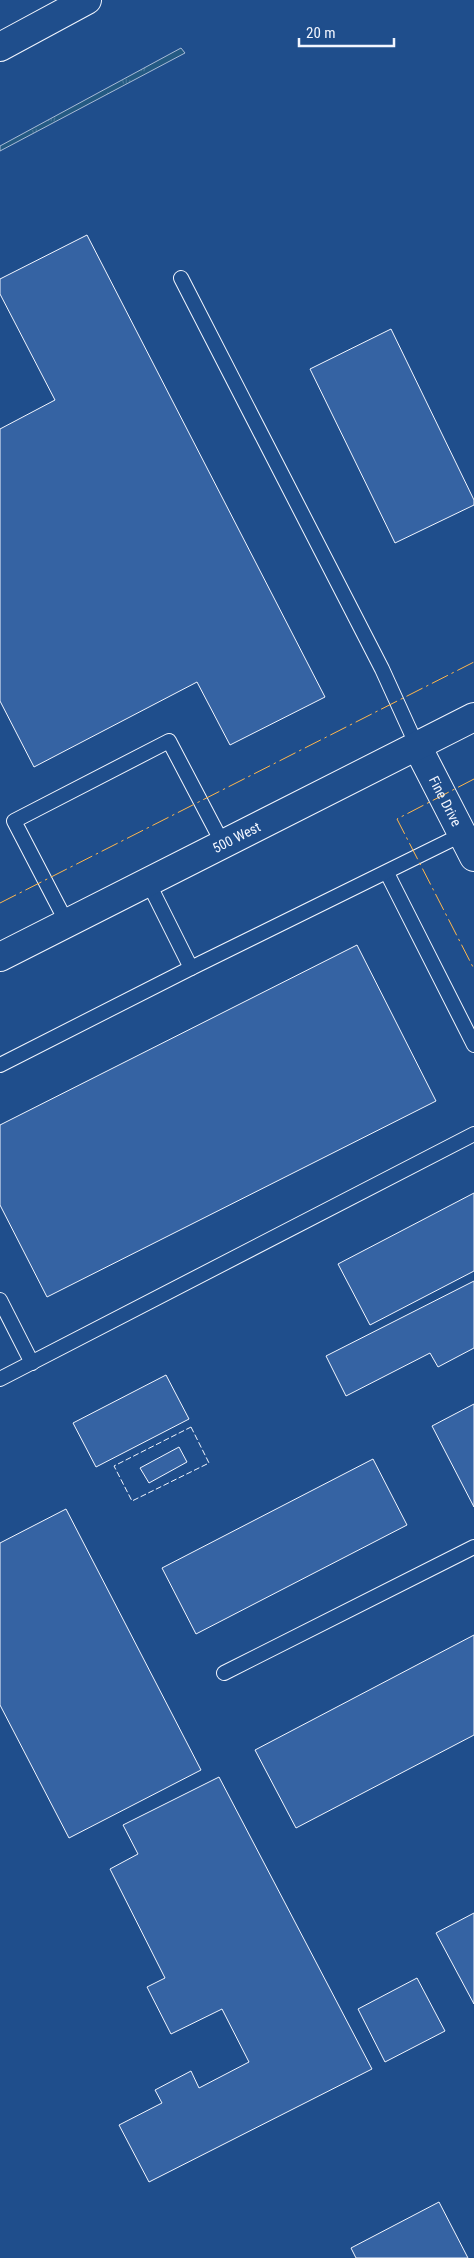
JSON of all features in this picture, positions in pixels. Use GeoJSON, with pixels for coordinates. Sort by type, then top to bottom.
{"type":"FeatureCollection","features":[{"type":"Feature","properties":{"kind":"main road"},"geometry":{"type":"LineString","coordinates":[[0,47],[87,0]]}},
{"type":"Feature","properties":{"kind":"main road","name":"500 West"},"geometry":{"type":"LineString","coordinates":[[0,957],[474,717]]}},
{"type":"Feature","properties":{"kind":"main road","name":"Fine Drive"},"geometry":{"type":"LineString","coordinates":[[417,746],[468,846]]}},
{"type":"Feature","properties":{"kind":"lane"},"geometry":{"type":"LineString","coordinates":[[181,278],[382,669],[417,746]]}},
{"type":"Feature","properties":{"kind":"lane"},"geometry":{"type":"LineString","coordinates":[[67,923],[14,821],[169,741],[223,844]]}},
{"type":"Feature","properties":{"kind":"lane"},"geometry":{"type":"LineString","coordinates":[[0,1066],[192,968],[387,873],[468,846]]}},
{"type":"Feature","properties":{"kind":"lane"},"geometry":{"type":"LineString","coordinates":[[387,873],[474,1045]]}},
{"type":"Feature","properties":{"kind":"lane"},"geometry":{"type":"LineString","coordinates":[[148,882],[192,968]]}},
{"type":"Feature","properties":{"kind":"lane"},"geometry":{"type":"LineString","coordinates":[[0,1380],[474,1134]]}},
{"type":"Feature","properties":{"kind":"lane"},"geometry":{"type":"LineString","coordinates":[[0,1300],[32,1363]]}},
{"type":"Feature","properties":{"kind":"lane"},"geometry":{"type":"LineString","coordinates":[[224,1673],[474,1547]]}},
{"type":"Feature","properties":{"kind":"green space"},"geometry":{"type":"Polygon","coordinates":[[[181,48],[185,53],[0,151],[0,146],[181,48]]]}},
{"type":"Feature","properties":{"kind":"building"},"geometry":{"type":"Polygon","coordinates":[[[87,235],[325,697],[230,745],[197,682],[34,767],[0,701],[0,429],[55,400],[0,294],[0,279],[87,235]]]}},
{"type":"Feature","properties":{"kind":"building"},"geometry":{"type":"Polygon","coordinates":[[[391,329],[474,500],[474,505],[395,543],[310,369],[391,329]]]}},
{"type":"Feature","properties":{"kind":"building"},"geometry":{"type":"Polygon","coordinates":[[[357,945],[436,1101],[47,1297],[0,1205],[0,1125],[357,945]]]}},
{"type":"Feature","properties":{"kind":"building"},"geometry":{"type":"Polygon","coordinates":[[[474,1193],[474,1271],[370,1325],[338,1264],[474,1193]]]}},
{"type":"Feature","properties":{"kind":"building"},"geometry":{"type":"Polygon","coordinates":[[[474,1281],[474,1348],[438,1367],[430,1353],[346,1396],[326,1356],[474,1281]]]}},
{"type":"Feature","properties":{"kind":"building"},"geometry":{"type":"Polygon","coordinates":[[[166,1375],[189,1419],[96,1467],[73,1423],[166,1375]]]}},
{"type":"Feature","properties":{"kind":"building"},"geometry":{"type":"Polygon","coordinates":[[[474,1404],[474,1507],[432,1426],[474,1404]]]}},
{"type":"Feature","properties":{"kind":"building"},"geometry":{"type":"Polygon","coordinates":[[[179,1447],[187,1462],[149,1483],[140,1468],[179,1447]]]}},
{"type":"Feature","properties":{"kind":"building"},"geometry":{"type":"Polygon","coordinates":[[[373,1459],[407,1525],[196,1634],[162,1568],[373,1459]]]}},
{"type":"Feature","properties":{"kind":"building"},"geometry":{"type":"Polygon","coordinates":[[[66,1509],[201,1770],[69,1838],[0,1705],[0,1543],[66,1509]]]}},
{"type":"Feature","properties":{"kind":"building"},"geometry":{"type":"Polygon","coordinates":[[[474,1635],[474,1735],[296,1828],[255,1750],[474,1635]]]}},
{"type":"Feature","properties":{"kind":"building"},"geometry":{"type":"Polygon","coordinates":[[[219,1777],[372,2069],[149,2182],[119,2125],[162,2103],[155,2090],[191,2071],[199,2088],[249,2062],[222,2009],[171,2034],[147,1987],[165,1978],[110,1869],[138,1854],[123,1825],[219,1777]]]}},
{"type":"Feature","properties":{"kind":"building"},"geometry":{"type":"Polygon","coordinates":[[[474,1913],[474,2004],[436,1933],[474,1913]]]}},
{"type":"Feature","properties":{"kind":"building"},"geometry":{"type":"Polygon","coordinates":[[[417,1978],[445,2031],[385,2062],[358,2009],[417,1978]]]}},
{"type":"Feature","properties":{"kind":"building"},"geometry":{"type":"Polygon","coordinates":[[[439,2202],[468,2258],[356,2258],[351,2248],[439,2202]]]}},
{"type":"Feature","properties":{"kind":"fence"},"geometry":{"type":"LineString","coordinates":[[191,1427],[209,1463],[132,1501],[114,1466],[191,1427]]}},
{"type":"Feature","properties":{"kind":"power"},"geometry":{"type":"LineString","coordinates":[[0,903],[474,662]]}},
{"type":"Feature","properties":{"kind":"power"},"geometry":{"type":"LineString","coordinates":[[474,779],[397,819],[474,969]]}}]}
